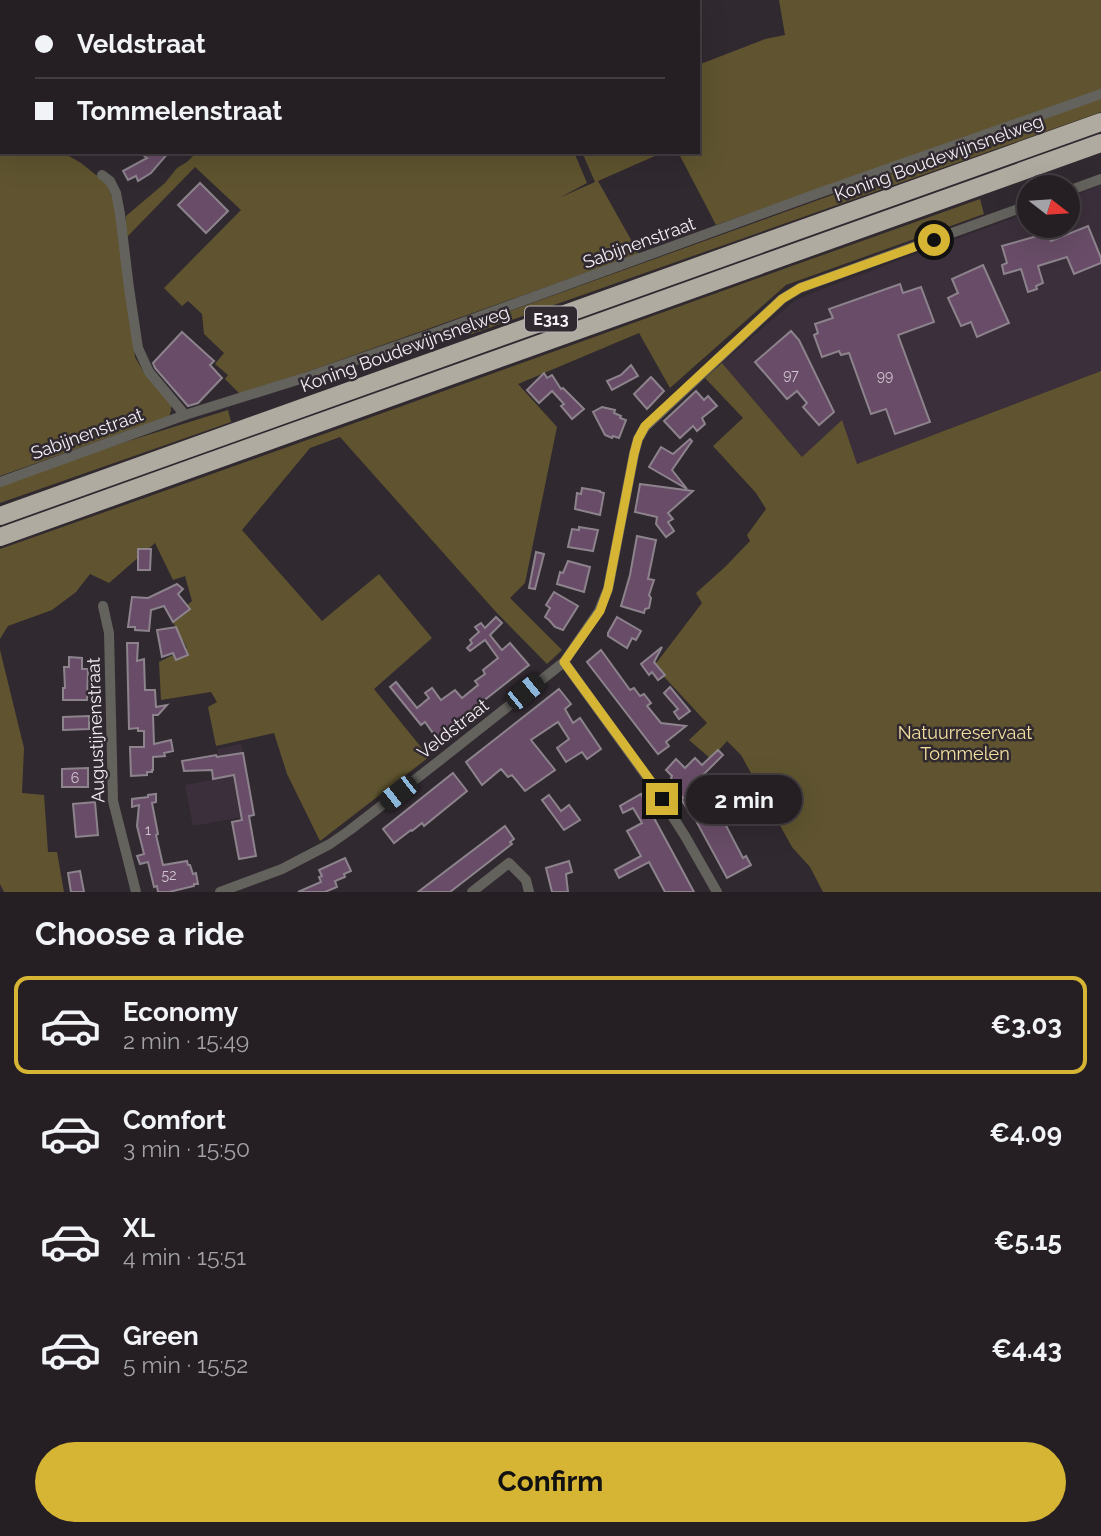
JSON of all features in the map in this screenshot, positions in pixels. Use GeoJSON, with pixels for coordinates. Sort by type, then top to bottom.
{"type":"FeatureCollection","features":[{"type":"Feature","properties":{"kind":"highway","name":"Koning Boudewijnsnelweg"},"geometry":{"type":"LineString","coordinates":[[0,516],[1101,122]]}},
{"type":"Feature","properties":{"kind":"highway","name":"E313"},"geometry":{"type":"LineString","coordinates":[[0,537],[1101,143]]}},
{"type":"Feature","properties":{"kind":"street","name":"Sabijnenstraat"},"geometry":{"type":"LineString","coordinates":[[0,482],[186,415],[461,324],[819,193],[1101,94]]}},
{"type":"Feature","properties":{"kind":"street"},"geometry":{"type":"LineString","coordinates":[[103,175],[110,181],[116,193],[138,348],[149,372],[186,415]]}},
{"type":"Feature","properties":{"kind":"street"},"geometry":{"type":"LineString","coordinates":[[1080,187],[1101,179]]}},
{"type":"Feature","properties":{"kind":"street","name":"Veldstraat"},"geometry":{"type":"LineString","coordinates":[[220,892],[282,869],[338,838],[564,662],[600,611],[608,589],[634,454],[645,426],[782,299],[800,288],[1017,209]]}},
{"type":"Feature","properties":{"kind":"street","name":"Augustijnenstraat"},"geometry":{"type":"LineString","coordinates":[[103,606],[109,634],[113,801],[136,892]]}},
{"type":"Feature","properties":{"kind":"street"},"geometry":{"type":"LineString","coordinates":[[564,662],[650,780],[716,892]]}},
{"type":"Feature","properties":{"kind":"street"},"geometry":{"type":"LineString","coordinates":[[472,892],[509,863],[526,880],[529,892]]}},
{"type":"Feature","properties":{"kind":"shaded area"},"geometry":{"type":"Polygon","coordinates":[[[1101,185],[1101,371],[857,464],[802,457],[722,363],[794,301],[1017,216],[1017,238],[1080,238],[1080,193],[1101,185]]]}},
{"type":"Feature","properties":{"kind":"shaded area"},"geometry":{"type":"Polygon","coordinates":[[[241,744],[254,815],[193,826],[185,785],[222,778],[217,749],[241,744]]]}},
{"type":"Feature","properties":{"kind":"green space"},"geometry":{"type":"Polygon","coordinates":[[[779,0],[1101,0],[1101,90],[716,225],[679,154],[700,154],[700,64],[765,39],[785,35],[779,0]]]}},
{"type":"Feature","properties":{"kind":"green space"},"geometry":{"type":"Polygon","coordinates":[[[1101,98],[1101,112],[469,335],[466,327],[1101,98]]]}},
{"type":"Feature","properties":{"kind":"green space"},"geometry":{"type":"Polygon","coordinates":[[[0,154],[63,154],[81,163],[106,183],[118,211],[135,357],[171,405],[171,411],[169,416],[0,476],[0,154]]]}},
{"type":"Feature","properties":{"kind":"green space"},"geometry":{"type":"Polygon","coordinates":[[[575,154],[587,183],[559,198],[595,182],[583,154],[659,154],[598,181],[639,254],[241,395],[225,379],[228,375],[215,364],[224,353],[204,334],[202,314],[188,301],[182,306],[164,288],[241,210],[195,167],[126,238],[126,216],[194,155],[575,154]]]}},
{"type":"Feature","properties":{"kind":"green space"},"geometry":{"type":"Polygon","coordinates":[[[980,199],[984,214],[786,285],[670,388],[639,333],[518,384],[557,427],[525,583],[510,598],[562,650],[547,664],[496,612],[340,437],[310,448],[242,530],[322,621],[379,574],[432,638],[374,689],[429,757],[320,841],[287,774],[274,733],[216,746],[208,707],[217,702],[211,692],[161,700],[159,662],[187,648],[171,619],[192,601],[185,576],[173,580],[155,543],[109,583],[90,574],[76,592],[52,610],[8,626],[0,639],[0,549],[980,199]]]}},
{"type":"Feature","properties":{"kind":"green space","name":"Natuurreservaat Tommelen"},"geometry":{"type":"Polygon","coordinates":[[[722,363],[802,457],[842,420],[857,464],[1101,371],[1101,892],[823,892],[810,867],[792,847],[741,755],[727,741],[711,759],[689,740],[707,723],[654,666],[702,603],[696,593],[750,541],[747,535],[766,509],[756,493],[713,446],[743,418],[705,378],[722,363]]]}},
{"type":"Feature","properties":{"kind":"green space"},"geometry":{"type":"Polygon","coordinates":[[[228,410],[231,422],[0,503],[0,485],[228,410]]]}},
{"type":"Feature","properties":{"kind":"green space"},"geometry":{"type":"Polygon","coordinates":[[[0,650],[24,748],[22,793],[44,795],[48,852],[57,852],[64,892],[4,892],[0,884],[0,650]]]}},
{"type":"Feature","properties":{"kind":"building"},"geometry":{"type":"Polygon","coordinates":[[[142,154],[167,154],[151,173],[138,181],[136,176],[128,180],[123,171],[147,158],[142,154]]]}},
{"type":"Feature","properties":{"kind":"building"},"geometry":{"type":"Polygon","coordinates":[[[200,183],[228,211],[206,233],[178,205],[200,183]]]}},
{"type":"Feature","properties":{"kind":"building"},"geometry":{"type":"Polygon","coordinates":[[[1088,226],[1101,263],[1074,274],[1067,257],[1038,266],[1043,283],[1028,292],[1021,269],[1004,274],[1002,265],[1007,263],[1002,246],[1030,238],[1050,238],[1051,241],[1058,238],[1080,238],[1080,229],[1088,226]]]}},
{"type":"Feature","properties":{"kind":"building"},"geometry":{"type":"Polygon","coordinates":[[[983,265],[1009,323],[977,337],[971,322],[961,326],[948,298],[958,293],[952,279],[983,265]]]}},
{"type":"Feature","properties":{"kind":"building"},"geometry":{"type":"Polygon","coordinates":[[[900,284],[903,293],[921,287],[934,322],[898,335],[930,422],[895,434],[886,409],[871,414],[849,353],[841,355],[839,351],[822,357],[814,335],[818,333],[815,324],[833,318],[829,309],[900,284]]]}},
{"type":"Feature","properties":{"kind":"building"},"geometry":{"type":"Polygon","coordinates":[[[791,331],[799,340],[834,412],[819,425],[803,407],[807,403],[797,391],[787,399],[755,362],[791,331]]]}},
{"type":"Feature","properties":{"kind":"building"},"geometry":{"type":"Polygon","coordinates":[[[182,332],[214,361],[210,365],[222,378],[198,403],[188,406],[153,363],[182,332]]]}},
{"type":"Feature","properties":{"kind":"building"},"geometry":{"type":"Polygon","coordinates":[[[631,365],[638,376],[612,390],[607,381],[621,375],[631,365]]]}},
{"type":"Feature","properties":{"kind":"building"},"geometry":{"type":"Polygon","coordinates":[[[544,373],[547,378],[552,375],[561,389],[584,409],[572,419],[561,406],[564,404],[552,391],[539,403],[527,390],[544,373]]]}},
{"type":"Feature","properties":{"kind":"building"},"geometry":{"type":"Polygon","coordinates":[[[651,377],[664,391],[647,409],[634,394],[651,377]]]}},
{"type":"Feature","properties":{"kind":"building"},"geometry":{"type":"Polygon","coordinates":[[[696,391],[704,400],[708,396],[717,406],[702,418],[705,424],[697,431],[693,426],[680,438],[664,421],[696,391]]]}},
{"type":"Feature","properties":{"kind":"building"},"geometry":{"type":"Polygon","coordinates":[[[602,407],[615,410],[614,413],[626,420],[619,438],[605,435],[593,412],[602,407]]]}},
{"type":"Feature","properties":{"kind":"building"},"geometry":{"type":"Polygon","coordinates":[[[690,439],[692,441],[672,470],[687,489],[649,467],[661,447],[673,454],[690,439]]]}},
{"type":"Feature","properties":{"kind":"building"},"geometry":{"type":"Polygon","coordinates":[[[640,484],[693,491],[668,513],[673,519],[668,522],[674,531],[666,537],[656,524],[657,517],[635,512],[640,484]]]}},
{"type":"Feature","properties":{"kind":"building"},"geometry":{"type":"Polygon","coordinates":[[[582,488],[604,493],[600,515],[575,509],[577,493],[581,494],[582,488]]]}},
{"type":"Feature","properties":{"kind":"building"},"geometry":{"type":"Polygon","coordinates":[[[579,527],[598,530],[593,551],[568,547],[572,529],[579,530],[579,527]]]}},
{"type":"Feature","properties":{"kind":"building"},"geometry":{"type":"Polygon","coordinates":[[[637,536],[656,540],[648,579],[654,580],[649,595],[649,608],[645,609],[644,613],[621,606],[637,536]]]}},
{"type":"Feature","properties":{"kind":"building"},"geometry":{"type":"Polygon","coordinates":[[[138,549],[151,549],[150,570],[138,570],[138,549]]]}},
{"type":"Feature","properties":{"kind":"building"},"geometry":{"type":"Polygon","coordinates":[[[536,552],[544,554],[535,589],[529,588],[536,552]]]}},
{"type":"Feature","properties":{"kind":"building"},"geometry":{"type":"Polygon","coordinates":[[[568,561],[590,567],[584,592],[557,584],[560,572],[563,573],[568,561]]]}},
{"type":"Feature","properties":{"kind":"building"},"geometry":{"type":"Polygon","coordinates":[[[177,584],[183,589],[178,594],[190,609],[173,622],[164,606],[151,610],[149,631],[128,627],[132,597],[148,598],[177,584]]]}},
{"type":"Feature","properties":{"kind":"building"},"geometry":{"type":"Polygon","coordinates":[[[554,592],[578,606],[563,630],[555,627],[545,617],[550,608],[546,605],[554,592]]]}},
{"type":"Feature","properties":{"kind":"building"},"geometry":{"type":"Polygon","coordinates":[[[496,617],[502,623],[490,635],[502,650],[510,643],[529,665],[482,702],[487,709],[440,743],[425,722],[421,725],[390,687],[396,682],[417,708],[429,698],[425,693],[432,688],[441,700],[455,690],[462,698],[478,685],[475,681],[485,674],[483,670],[498,658],[485,640],[470,651],[467,648],[472,643],[470,640],[479,632],[475,627],[481,623],[485,628],[496,617]]]}},
{"type":"Feature","properties":{"kind":"building"},"geometry":{"type":"Polygon","coordinates":[[[617,617],[641,631],[636,640],[632,638],[627,648],[608,636],[617,617]]]}},
{"type":"Feature","properties":{"kind":"building"},"geometry":{"type":"Polygon","coordinates":[[[176,627],[188,655],[176,660],[173,653],[162,657],[157,630],[176,627]]]}},
{"type":"Feature","properties":{"kind":"building"},"geometry":{"type":"Polygon","coordinates":[[[127,643],[138,643],[137,661],[144,659],[145,690],[155,690],[156,707],[167,705],[158,715],[153,715],[154,744],[171,740],[173,751],[164,753],[165,756],[153,757],[153,770],[147,772],[147,775],[131,776],[130,747],[144,747],[144,731],[138,731],[138,728],[129,729],[127,643]]]}},
{"type":"Feature","properties":{"kind":"building"},"geometry":{"type":"Polygon","coordinates":[[[662,647],[654,662],[665,675],[658,680],[652,672],[649,675],[641,664],[662,647]]]}},
{"type":"Feature","properties":{"kind":"building"},"geometry":{"type":"Polygon","coordinates":[[[601,650],[630,690],[634,688],[640,696],[644,694],[651,703],[647,706],[661,723],[686,726],[666,742],[669,746],[658,754],[587,662],[601,650]]]}},
{"type":"Feature","properties":{"kind":"building"},"geometry":{"type":"Polygon","coordinates":[[[69,657],[82,658],[82,669],[88,669],[87,700],[63,700],[64,667],[69,667],[69,657]]]}},
{"type":"Feature","properties":{"kind":"building"},"geometry":{"type":"Polygon","coordinates":[[[670,687],[690,711],[679,719],[674,712],[678,709],[664,693],[670,687]]]}},
{"type":"Feature","properties":{"kind":"building"},"geometry":{"type":"Polygon","coordinates":[[[559,689],[571,704],[565,709],[573,723],[580,718],[601,749],[587,759],[582,752],[566,762],[557,748],[569,739],[558,722],[531,740],[555,770],[525,791],[512,775],[508,777],[501,769],[482,785],[466,762],[559,689]]]}},
{"type":"Feature","properties":{"kind":"building"},"geometry":{"type":"Polygon","coordinates":[[[89,716],[89,729],[63,730],[63,717],[89,716]]]}},
{"type":"Feature","properties":{"kind":"building"},"geometry":{"type":"Polygon","coordinates":[[[718,750],[723,755],[701,777],[717,791],[711,797],[743,858],[746,856],[751,865],[727,878],[688,806],[686,807],[681,799],[683,798],[672,776],[666,770],[676,759],[685,768],[695,758],[702,765],[718,750]]]}},
{"type":"Feature","properties":{"kind":"building"},"geometry":{"type":"Polygon","coordinates":[[[243,753],[254,815],[249,816],[256,856],[239,859],[232,822],[242,820],[234,775],[213,779],[212,770],[184,771],[182,761],[243,753]]]}},
{"type":"Feature","properties":{"kind":"building"},"geometry":{"type":"Polygon","coordinates":[[[88,768],[88,787],[62,787],[62,769],[88,768]]]}},
{"type":"Feature","properties":{"kind":"building"},"geometry":{"type":"Polygon","coordinates":[[[453,773],[467,791],[424,826],[422,823],[394,843],[383,829],[453,773]]]}},
{"type":"Feature","properties":{"kind":"building"},"geometry":{"type":"Polygon","coordinates":[[[755,783],[768,807],[760,811],[752,796],[748,799],[743,789],[755,783]]]}},
{"type":"Feature","properties":{"kind":"building"},"geometry":{"type":"Polygon","coordinates":[[[156,794],[156,802],[152,803],[163,865],[187,861],[193,874],[196,873],[198,884],[194,886],[158,892],[157,886],[154,887],[148,862],[140,864],[137,856],[144,854],[137,826],[139,805],[132,807],[132,799],[156,794]]]}},
{"type":"Feature","properties":{"kind":"building"},"geometry":{"type":"Polygon","coordinates":[[[641,794],[694,892],[665,892],[649,862],[619,878],[615,870],[641,856],[627,831],[642,823],[633,808],[623,813],[620,806],[641,794]]]}},
{"type":"Feature","properties":{"kind":"building"},"geometry":{"type":"Polygon","coordinates":[[[549,795],[561,811],[569,805],[580,820],[564,830],[542,800],[549,795]]]}},
{"type":"Feature","properties":{"kind":"building"},"geometry":{"type":"Polygon","coordinates":[[[95,802],[98,835],[76,837],[73,804],[95,802]]]}},
{"type":"Feature","properties":{"kind":"building"},"geometry":{"type":"Polygon","coordinates":[[[505,826],[514,839],[510,842],[512,844],[450,892],[418,892],[505,826]]]}},
{"type":"Feature","properties":{"kind":"building"},"geometry":{"type":"Polygon","coordinates":[[[345,858],[351,871],[335,881],[337,887],[325,892],[298,892],[321,882],[319,870],[345,858]]]}},
{"type":"Feature","properties":{"kind":"building"},"geometry":{"type":"Polygon","coordinates":[[[569,861],[572,872],[566,874],[568,892],[552,892],[546,868],[569,861]]]}},
{"type":"Feature","properties":{"kind":"building"},"geometry":{"type":"Polygon","coordinates":[[[80,871],[84,892],[71,892],[68,873],[80,871]]]}},
{"type":"Feature","properties":{"kind":"route"},"geometry":{"type":"LineString","coordinates":[[662,799],[564,662],[600,611],[608,589],[638,439],[645,426],[782,299],[800,288],[934,240]]}}]}
